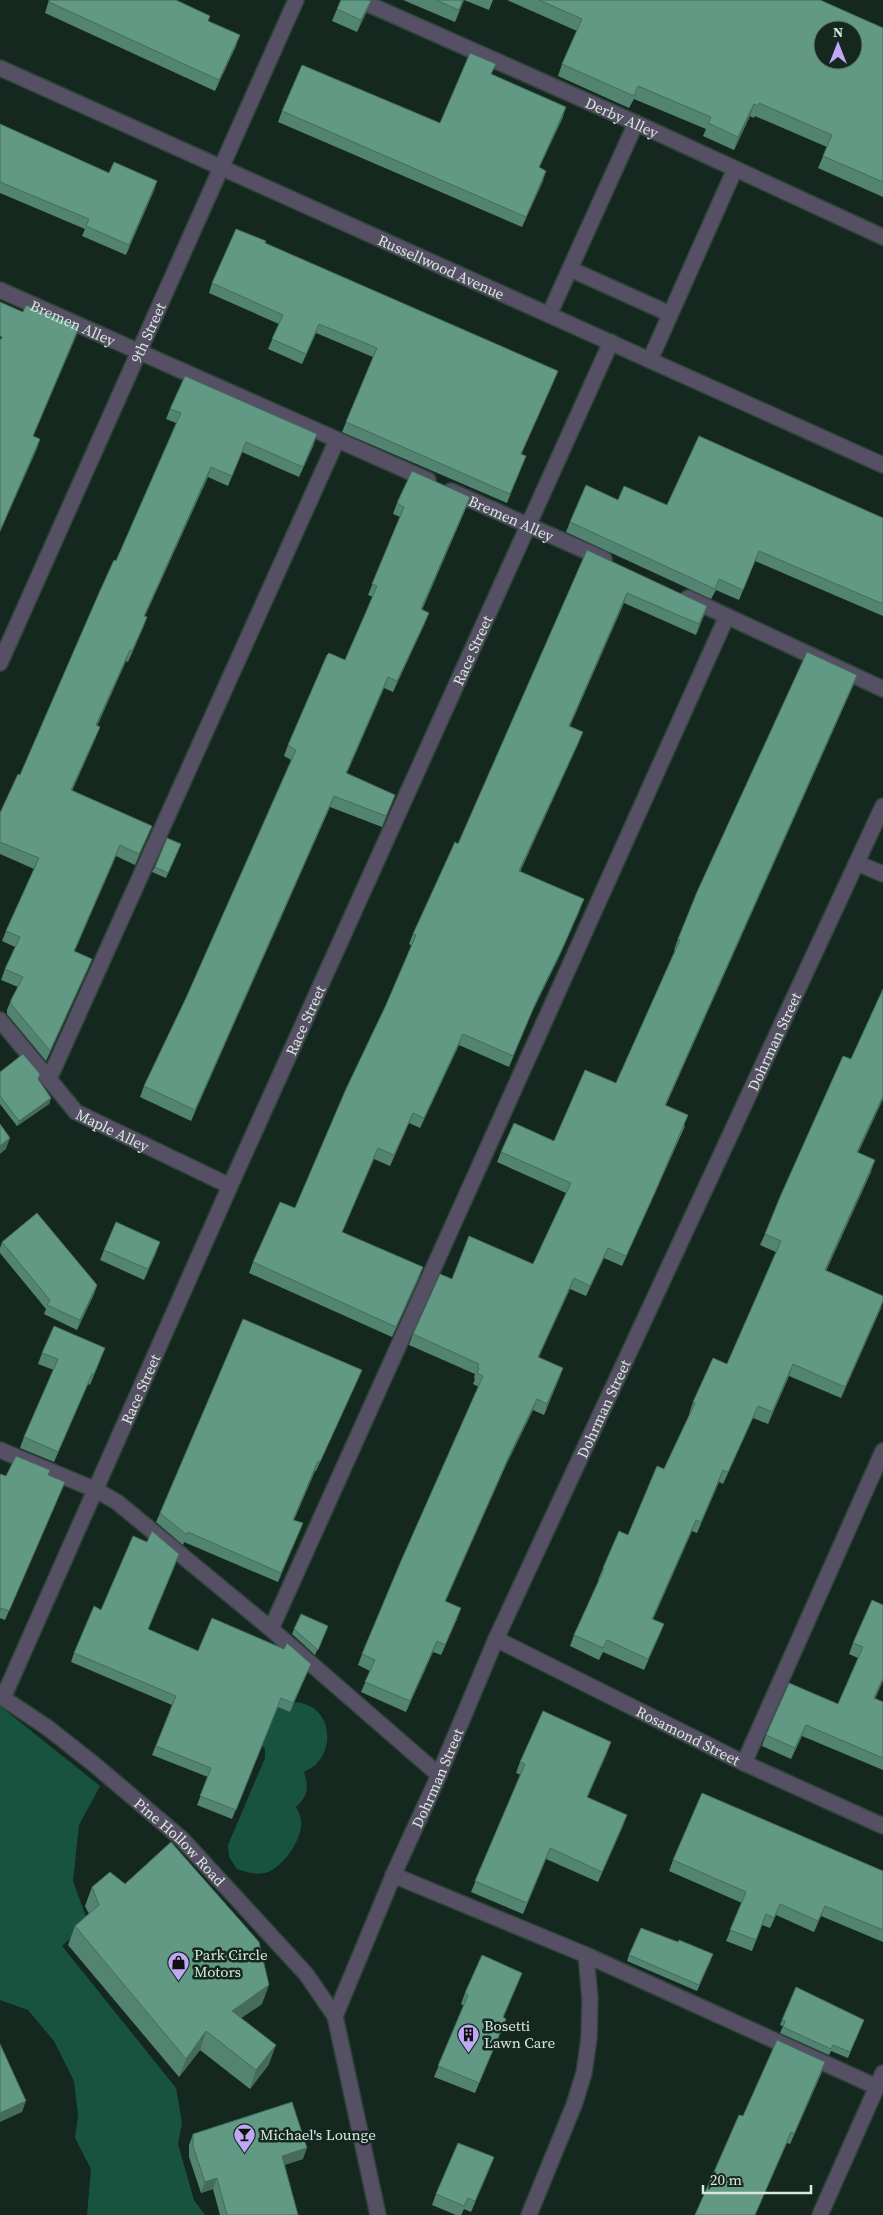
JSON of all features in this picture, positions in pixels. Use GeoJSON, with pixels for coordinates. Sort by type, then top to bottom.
{"type":"FeatureCollection","features":[{"type":"Feature","properties":{"kind":"street","name":"9th Street"},"geometry":{"type":"LineString","coordinates":[[0,663],[296,0]]}},
{"type":"Feature","properties":{"kind":"street","name":"Derby Alley"},"geometry":{"type":"LineString","coordinates":[[359,0],[636,123],[883,236]]}},
{"type":"Feature","properties":{"kind":"street","name":"Russellwood Avenue"},"geometry":{"type":"LineString","coordinates":[[0,68],[883,465]]}},
{"type":"Feature","properties":{"kind":"street"},"geometry":{"type":"LineString","coordinates":[[550,314],[636,123]]}},
{"type":"Feature","properties":{"kind":"street"},"geometry":{"type":"LineString","coordinates":[[650,360],[735,169]]}},
{"type":"Feature","properties":{"kind":"street"},"geometry":{"type":"LineString","coordinates":[[570,268],[670,314]]}},
{"type":"Feature","properties":{"kind":"street","name":"Bremen Alley"},"geometry":{"type":"LineString","coordinates":[[0,290],[619,566]]}},
{"type":"Feature","properties":{"kind":"street","name":"Race Street"},"geometry":{"type":"LineString","coordinates":[[2,1697],[230,1186],[611,342]]}},
{"type":"Feature","properties":{"kind":"street"},"geometry":{"type":"LineString","coordinates":[[49,1079],[337,440]]}},
{"type":"Feature","properties":{"kind":"street"},"geometry":{"type":"LineString","coordinates":[[673,591],[883,690]]}},
{"type":"Feature","properties":{"kind":"street"},"geometry":{"type":"LineString","coordinates":[[271,1628],[728,616]]}},
{"type":"Feature","properties":{"kind":"street","name":"Dohrman Street"},"geometry":{"type":"LineString","coordinates":[[335,2016],[393,1875],[439,1776],[496,1639],[883,806]]}},
{"type":"Feature","properties":{"kind":"street"},"geometry":{"type":"LineString","coordinates":[[857,863],[883,874]]}},
{"type":"Feature","properties":{"kind":"street","name":"Maple Alley"},"geometry":{"type":"LineString","coordinates":[[0,1020],[76,1112],[230,1186]]}},
{"type":"Feature","properties":{"kind":"street"},"geometry":{"type":"LineString","coordinates":[[0,1450],[96,1490],[117,1502],[271,1628],[439,1776]]}},
{"type":"Feature","properties":{"kind":"street"},"geometry":{"type":"LineString","coordinates":[[744,1763],[883,1450]]}},
{"type":"Feature","properties":{"kind":"street","name":"Rosamond Street"},"geometry":{"type":"LineString","coordinates":[[496,1639],[744,1763],[883,1826]]}},
{"type":"Feature","properties":{"kind":"street","name":"Pine Hollow Road"},"geometry":{"type":"LineString","coordinates":[[2,1697],[48,1728],[96,1765],[182,1839],[306,1974],[335,2016]]}},
{"type":"Feature","properties":{"kind":"street"},"geometry":{"type":"LineString","coordinates":[[393,1875],[880,2080],[820,2215]]}},
{"type":"Feature","properties":{"kind":"street"},"geometry":{"type":"LineString","coordinates":[[529,2215],[574,2105],[584,2073],[590,1999],[586,1955]]}},
{"type":"Feature","properties":{"kind":"street"},"geometry":{"type":"LineString","coordinates":[[335,2016],[378,2215]]}},
{"type":"Feature","properties":{"kind":"green space"},"geometry":{"type":"Polygon","coordinates":[[[285,1702],[305,1704],[320,1714],[327,1730],[326,1747],[317,1763],[304,1772],[307,1783],[306,1791],[303,1799],[296,1807],[300,1816],[300,1832],[290,1853],[274,1869],[260,1874],[252,1873],[237,1869],[229,1857],[228,1845],[265,1758],[265,1749],[257,1740],[262,1716],[285,1702]]]}},
{"type":"Feature","properties":{"kind":"green space"},"geometry":{"type":"Polygon","coordinates":[[[0,1706],[100,1786],[79,1825],[73,1881],[88,1922],[62,1946],[176,2088],[182,2123],[178,2144],[194,2200],[205,2215],[87,2215],[91,2169],[75,2138],[78,2115],[74,2081],[54,2041],[28,2010],[0,2000],[0,1706]]]}},
{"type":"Feature","properties":{"kind":"building"},"geometry":{"type":"Polygon","coordinates":[[[49,0],[176,0],[210,16],[208,21],[240,35],[219,80],[49,2],[49,0]]]}},
{"type":"Feature","properties":{"kind":"building"},"geometry":{"type":"Polygon","coordinates":[[[341,0],[371,1],[361,20],[337,9],[341,0]]]}},
{"type":"Feature","properties":{"kind":"building"},"geometry":{"type":"Polygon","coordinates":[[[436,0],[463,0],[459,10],[436,0]]]}},
{"type":"Feature","properties":{"kind":"building"},"geometry":{"type":"Polygon","coordinates":[[[539,0],[820,0],[883,28],[883,182],[823,156],[832,135],[759,103],[758,106],[754,104],[738,137],[708,123],[711,117],[638,86],[634,96],[562,64],[582,19],[539,0]]]}},
{"type":"Feature","properties":{"kind":"building"},"geometry":{"type":"Polygon","coordinates":[[[470,53],[496,64],[491,74],[566,107],[539,167],[546,171],[526,217],[282,111],[302,65],[440,123],[470,53]]]}},
{"type":"Feature","properties":{"kind":"building"},"geometry":{"type":"Polygon","coordinates":[[[0,124],[109,173],[114,162],[157,181],[129,245],[86,226],[89,219],[0,182],[0,124]]]}},
{"type":"Feature","properties":{"kind":"building"},"geometry":{"type":"Polygon","coordinates":[[[236,229],[558,371],[521,454],[526,456],[510,494],[346,422],[377,348],[319,324],[306,354],[272,339],[283,315],[212,283],[236,229]]]}},
{"type":"Feature","properties":{"kind":"building"},"geometry":{"type":"Polygon","coordinates":[[[0,302],[23,312],[26,305],[79,327],[33,436],[40,439],[0,531],[0,340],[2,337],[0,336],[0,302]]]}},
{"type":"Feature","properties":{"kind":"building"},"geometry":{"type":"Polygon","coordinates":[[[185,376],[317,434],[303,467],[246,442],[232,476],[211,467],[144,616],[147,617],[132,651],[130,650],[96,725],[100,727],[71,790],[152,826],[139,854],[120,845],[74,951],[92,959],[50,1051],[11,1004],[11,1000],[23,977],[5,969],[20,937],[6,931],[39,858],[0,842],[0,813],[18,774],[20,775],[99,593],[114,560],[116,561],[181,413],[170,409],[185,376]]]}},
{"type":"Feature","properties":{"kind":"building"},"geometry":{"type":"Polygon","coordinates":[[[699,436],[883,518],[883,604],[759,551],[743,590],[719,579],[715,589],[570,522],[586,485],[618,500],[624,486],[667,505],[699,436]]]}},
{"type":"Feature","properties":{"kind":"building"},"geometry":{"type":"Polygon","coordinates":[[[412,471],[470,497],[421,609],[429,613],[397,681],[388,677],[346,773],[395,795],[386,816],[334,796],[195,1110],[144,1086],[186,998],[296,750],[288,745],[327,655],[329,653],[345,660],[366,612],[377,586],[372,584],[404,507],[397,503],[412,471]]]}},
{"type":"Feature","properties":{"kind":"building"},"geometry":{"type":"Polygon","coordinates":[[[587,550],[707,606],[699,624],[627,593],[569,726],[583,732],[519,871],[584,899],[563,947],[536,1002],[513,1056],[463,1034],[424,1118],[413,1113],[394,1155],[378,1148],[342,1232],[423,1267],[396,1327],[253,1262],[280,1202],[295,1208],[346,1089],[386,1005],[416,935],[413,934],[455,842],[458,844],[587,550]]]}},
{"type":"Feature","properties":{"kind":"building"},"geometry":{"type":"Polygon","coordinates":[[[807,652],[857,675],[665,1105],[688,1115],[655,1192],[626,1256],[608,1248],[590,1286],[574,1278],[538,1357],[563,1368],[547,1404],[537,1399],[510,1454],[445,1601],[461,1608],[445,1645],[437,1641],[410,1701],[365,1682],[375,1660],[362,1654],[483,1376],[477,1373],[479,1364],[413,1334],[440,1274],[452,1279],[469,1236],[533,1264],[571,1183],[501,1152],[514,1123],[554,1141],[585,1070],[616,1083],[680,940],[678,939],[697,892],[807,652]]]}},
{"type":"Feature","properties":{"kind":"building"},"geometry":{"type":"Polygon","coordinates":[[[167,838],[181,844],[168,873],[155,867],[167,838]]]}},
{"type":"Feature","properties":{"kind":"building"},"geometry":{"type":"Polygon","coordinates":[[[883,989],[883,1096],[857,1152],[875,1160],[825,1270],[883,1296],[883,1301],[845,1387],[793,1364],[772,1412],[758,1406],[728,1472],[723,1470],[701,1522],[696,1520],[652,1619],[664,1624],[648,1659],[607,1640],[603,1648],[574,1635],[619,1531],[628,1535],[657,1466],[664,1469],[695,1403],[693,1402],[713,1358],[727,1364],[781,1241],[765,1234],[780,1197],[843,1056],[851,1059],[883,989]]]}},
{"type":"Feature","properties":{"kind":"building"},"geometry":{"type":"Polygon","coordinates":[[[23,1054],[40,1074],[38,1079],[51,1098],[19,1121],[0,1096],[0,1072],[23,1054]]]}},
{"type":"Feature","properties":{"kind":"building"},"geometry":{"type":"Polygon","coordinates":[[[0,1124],[10,1138],[0,1146],[0,1124]]]}},
{"type":"Feature","properties":{"kind":"building"},"geometry":{"type":"Polygon","coordinates":[[[37,1213],[97,1285],[80,1320],[47,1305],[50,1300],[2,1242],[37,1213]]]}},
{"type":"Feature","properties":{"kind":"building"},"geometry":{"type":"Polygon","coordinates":[[[116,1222],[160,1242],[148,1269],[104,1250],[116,1222]]]}},
{"type":"Feature","properties":{"kind":"building"},"geometry":{"type":"Polygon","coordinates":[[[243,1319],[362,1370],[320,1462],[318,1461],[293,1520],[303,1523],[281,1573],[188,1532],[187,1535],[160,1513],[243,1319]]]}},
{"type":"Feature","properties":{"kind":"building"},"geometry":{"type":"Polygon","coordinates":[[[54,1326],[105,1348],[58,1452],[24,1437],[58,1359],[42,1353],[54,1326]]]}},
{"type":"Feature","properties":{"kind":"building"},"geometry":{"type":"Polygon","coordinates":[[[16,1456],[50,1470],[48,1475],[65,1482],[9,1611],[1,1608],[0,1611],[0,1474],[6,1476],[16,1456]]]}},
{"type":"Feature","properties":{"kind":"building"},"geometry":{"type":"Polygon","coordinates":[[[152,1531],[179,1554],[148,1629],[198,1651],[212,1618],[284,1649],[287,1643],[311,1664],[293,1703],[281,1698],[236,1810],[200,1796],[211,1768],[156,1746],[176,1696],[74,1653],[94,1606],[101,1610],[133,1536],[147,1542],[152,1531]]]}},
{"type":"Feature","properties":{"kind":"building"},"geometry":{"type":"Polygon","coordinates":[[[872,1600],[883,1605],[883,1678],[874,1698],[883,1702],[883,1758],[806,1725],[795,1748],[766,1735],[789,1683],[838,1704],[863,1647],[853,1643],[872,1600]]]}},
{"type":"Feature","properties":{"kind":"building"},"geometry":{"type":"Polygon","coordinates":[[[301,1614],[328,1626],[318,1650],[294,1629],[301,1614]]]}},
{"type":"Feature","properties":{"kind":"building"},"geometry":{"type":"Polygon","coordinates":[[[543,1711],[611,1742],[587,1797],[627,1815],[602,1872],[550,1848],[527,1903],[475,1881],[525,1764],[520,1762],[543,1711]]]}},
{"type":"Feature","properties":{"kind":"building"},"geometry":{"type":"Polygon","coordinates":[[[702,1793],[883,1871],[883,1930],[825,1906],[818,1921],[780,1904],[774,1918],[766,1914],[756,1940],[730,1930],[746,1892],[673,1860],[702,1793]]]}},
{"type":"Feature","properties":{"kind":"building","name":"Park Circle Motors"},"geometry":{"type":"Polygon","coordinates":[[[171,1842],[259,1942],[269,1985],[232,2011],[276,2045],[256,2070],[206,2031],[186,2059],[75,1926],[99,1905],[92,1887],[110,1872],[125,1884],[171,1842]]]}},
{"type":"Feature","properties":{"kind":"building"},"geometry":{"type":"Polygon","coordinates":[[[641,1928],[678,1942],[679,1940],[713,1954],[699,1985],[629,1955],[641,1928]]]}},
{"type":"Feature","properties":{"kind":"building"},"geometry":{"type":"Polygon","coordinates":[[[482,1955],[522,1973],[503,2017],[506,2019],[479,2083],[438,2066],[468,1995],[465,1993],[482,1955]]]}},
{"type":"Feature","properties":{"kind":"building"},"geometry":{"type":"Polygon","coordinates":[[[796,1987],[864,2020],[850,2052],[833,2045],[831,2049],[783,2027],[785,2021],[782,2020],[796,1987]]]}},
{"type":"Feature","properties":{"kind":"building"},"geometry":{"type":"Polygon","coordinates":[[[777,2040],[825,2062],[794,2134],[791,2132],[755,2215],[695,2215],[739,2115],[743,2116],[777,2040]]]}},
{"type":"Feature","properties":{"kind":"building"},"geometry":{"type":"Polygon","coordinates":[[[0,2044],[26,2101],[0,2113],[0,2044]]]}},
{"type":"Feature","properties":{"kind":"building"},"geometry":{"type":"Polygon","coordinates":[[[292,2102],[307,2148],[282,2156],[298,2215],[227,2215],[217,2178],[205,2182],[193,2146],[193,2134],[292,2102]]]}},
{"type":"Feature","properties":{"kind":"building"},"geometry":{"type":"Polygon","coordinates":[[[458,2143],[494,2157],[475,2201],[468,2198],[464,2206],[436,2194],[458,2143]]]}},
{"type":"Feature","properties":{"kind":"place","name":"Park Circle Motors"},"geometry":{"type":"Point","coordinates":[178,1982]}},
{"type":"Feature","properties":{"kind":"place","name":"Bosetti Lawn Care"},"geometry":{"type":"Point","coordinates":[468,2053]}},
{"type":"Feature","properties":{"kind":"place","name":"Michael's Lounge"},"geometry":{"type":"Point","coordinates":[244,2153]}}]}
